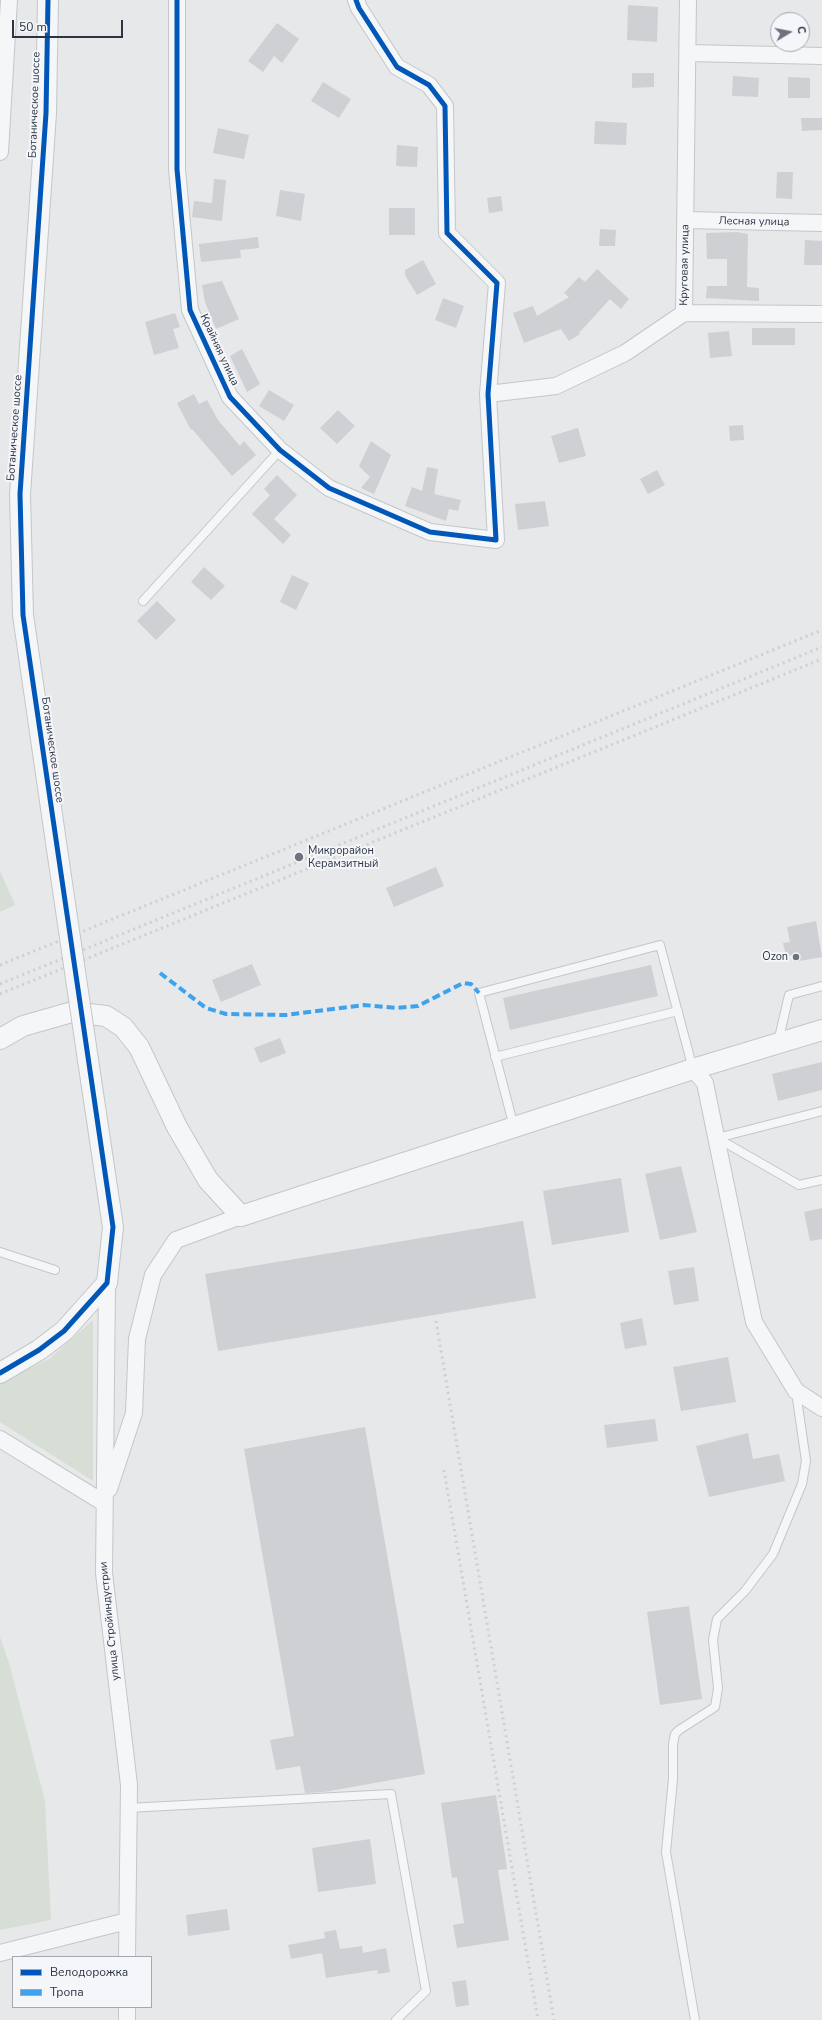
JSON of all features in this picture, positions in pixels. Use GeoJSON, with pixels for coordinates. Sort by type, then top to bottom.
{"type":"FeatureCollection","features":[{"type":"Feature","properties":{"kind":"street"},"geometry":{"type":"LineString","coordinates":[[0,152],[9,0]]}},
{"type":"Feature","properties":{"kind":"street","name":"Ботаническое шоссе"},"geometry":{"type":"LineString","coordinates":[[48,0],[46,113],[20,494],[23,615],[113,1227],[107,1283]]}},
{"type":"Feature","properties":{"kind":"street","name":"Крайняя улица"},"geometry":{"type":"LineString","coordinates":[[177,0],[177,169],[190,310],[230,397],[280,450],[329,488],[430,532],[496,540],[488,394]]}},
{"type":"Feature","properties":{"kind":"street"},"geometry":{"type":"LineString","coordinates":[[356,0],[359,8],[397,67],[429,85],[445,106],[447,233],[497,282],[488,394]]}},
{"type":"Feature","properties":{"kind":"street","name":"Круговая улица"},"geometry":{"type":"LineString","coordinates":[[488,394],[556,386],[625,353],[684,313],[689,53],[688,0]]}},
{"type":"Feature","properties":{"kind":"street"},"geometry":{"type":"LineString","coordinates":[[689,53],[822,56]]}},
{"type":"Feature","properties":{"kind":"street","name":"Лесная улица"},"geometry":{"type":"LineString","coordinates":[[685,220],[822,223]]}},
{"type":"Feature","properties":{"kind":"street"},"geometry":{"type":"LineString","coordinates":[[684,313],[822,314]]}},
{"type":"Feature","properties":{"kind":"street"},"geometry":{"type":"LineString","coordinates":[[0,1039],[23,1026],[72,1012],[106,1016],[123,1027],[139,1047],[176,1127],[208,1180],[241,1216]]}},
{"type":"Feature","properties":{"kind":"street"},"geometry":{"type":"LineString","coordinates":[[0,1439],[104,1503],[134,1413],[137,1339],[153,1274],[176,1240],[241,1216],[693,1069],[822,1030]]}},
{"type":"Feature","properties":{"kind":"street"},"geometry":{"type":"LineString","coordinates":[[693,1069],[705,1083],[754,1322],[796,1391],[822,1407]]}},
{"type":"Feature","properties":{"kind":"street"},"geometry":{"type":"LineString","coordinates":[[0,1373],[39,1350],[64,1331],[107,1283]]}},
{"type":"Feature","properties":{"kind":"street","name":"улица Стройиндустрии"},"geometry":{"type":"LineString","coordinates":[[107,1283],[104,1573],[128,1785],[127,1956]]}},
{"type":"Feature","properties":{"kind":"street"},"geometry":{"type":"LineString","coordinates":[[0,1953],[127,1921]]}},
{"type":"Feature","properties":{"kind":"street"},"geometry":{"type":"LineString","coordinates":[[127,2008],[127,2020]]}},
{"type":"Feature","properties":{"kind":"lane"},"geometry":{"type":"LineString","coordinates":[[143,601],[280,450]]}},
{"type":"Feature","properties":{"kind":"lane"},"geometry":{"type":"LineString","coordinates":[[514,1128],[479,992],[660,945],[693,1069]]}},
{"type":"Feature","properties":{"kind":"lane"},"geometry":{"type":"LineString","coordinates":[[778,1044],[789,994],[822,986]]}},
{"type":"Feature","properties":{"kind":"lane"},"geometry":{"type":"LineString","coordinates":[[496,1057],[678,1011]]}},
{"type":"Feature","properties":{"kind":"lane"},"geometry":{"type":"LineString","coordinates":[[717,1138],[822,1111]]}},
{"type":"Feature","properties":{"kind":"lane"},"geometry":{"type":"LineString","coordinates":[[717,1138],[799,1185],[822,1180]]}},
{"type":"Feature","properties":{"kind":"lane"},"geometry":{"type":"LineString","coordinates":[[0,1252],[55,1270]]}},
{"type":"Feature","properties":{"kind":"lane"},"geometry":{"type":"LineString","coordinates":[[695,2020],[666,1852],[673,1779],[673,1744],[675,1734],[679,1730],[715,1707],[718,1688],[713,1640],[717,1619],[746,1591],[773,1554],[802,1484],[806,1462],[796,1391]]}},
{"type":"Feature","properties":{"kind":"lane"},"geometry":{"type":"LineString","coordinates":[[128,1808],[391,1794],[426,1991],[396,2020]]}},
{"type":"Feature","properties":{"kind":"shaded area"},"geometry":{"type":"Polygon","coordinates":[[[0,871],[15,905],[0,912],[0,871]]]}},
{"type":"Feature","properties":{"kind":"shaded area"},"geometry":{"type":"Polygon","coordinates":[[[93,1320],[93,1481],[0,1422],[0,1383],[49,1359],[93,1320]]]}},
{"type":"Feature","properties":{"kind":"shaded area"},"geometry":{"type":"Polygon","coordinates":[[[0,1637],[9,1663],[45,1801],[51,1920],[0,1930],[0,1637]]]}},
{"type":"Feature","properties":{"kind":"building"},"geometry":{"type":"Polygon","coordinates":[[[628,5],[658,7],[657,42],[627,40],[628,5]]]}},
{"type":"Feature","properties":{"kind":"building"},"geometry":{"type":"Polygon","coordinates":[[[277,23],[299,39],[282,63],[274,56],[263,72],[248,61],[277,23]]]}},
{"type":"Feature","properties":{"kind":"building"},"geometry":{"type":"Polygon","coordinates":[[[632,73],[654,73],[654,87],[632,88],[632,73]]]}},
{"type":"Feature","properties":{"kind":"building"},"geometry":{"type":"Polygon","coordinates":[[[733,76],[759,78],[758,97],[732,96],[733,76]]]}},
{"type":"Feature","properties":{"kind":"building"},"geometry":{"type":"Polygon","coordinates":[[[788,77],[810,78],[810,98],[788,98],[788,77]]]}},
{"type":"Feature","properties":{"kind":"building"},"geometry":{"type":"Polygon","coordinates":[[[323,82],[351,99],[339,118],[311,101],[323,82]]]}},
{"type":"Feature","properties":{"kind":"building"},"geometry":{"type":"Polygon","coordinates":[[[801,118],[822,118],[822,130],[802,131],[801,118]]]}},
{"type":"Feature","properties":{"kind":"building"},"geometry":{"type":"Polygon","coordinates":[[[595,121],[627,123],[626,145],[594,144],[595,121]]]}},
{"type":"Feature","properties":{"kind":"building"},"geometry":{"type":"Polygon","coordinates":[[[218,128],[249,135],[244,159],[213,153],[218,128]]]}},
{"type":"Feature","properties":{"kind":"building"},"geometry":{"type":"Polygon","coordinates":[[[397,145],[418,147],[417,167],[396,166],[397,145]]]}},
{"type":"Feature","properties":{"kind":"building"},"geometry":{"type":"Polygon","coordinates":[[[777,172],[793,172],[792,199],[776,198],[777,172]]]}},
{"type":"Feature","properties":{"kind":"building"},"geometry":{"type":"Polygon","coordinates":[[[214,179],[226,180],[222,221],[192,217],[194,201],[212,203],[214,179]]]}},
{"type":"Feature","properties":{"kind":"building"},"geometry":{"type":"Polygon","coordinates":[[[280,190],[305,194],[301,221],[276,216],[280,190]]]}},
{"type":"Feature","properties":{"kind":"building"},"geometry":{"type":"Polygon","coordinates":[[[501,196],[503,211],[489,213],[487,198],[501,196]]]}},
{"type":"Feature","properties":{"kind":"building"},"geometry":{"type":"Polygon","coordinates":[[[389,208],[415,208],[415,235],[389,235],[389,208]]]}},
{"type":"Feature","properties":{"kind":"building"},"geometry":{"type":"Polygon","coordinates":[[[600,229],[616,230],[615,246],[599,246],[600,229]]]}},
{"type":"Feature","properties":{"kind":"building"},"geometry":{"type":"Polygon","coordinates":[[[737,232],[748,234],[747,287],[759,288],[759,301],[706,298],[707,286],[727,286],[727,259],[707,259],[706,233],[737,232]]]}},
{"type":"Feature","properties":{"kind":"building"},"geometry":{"type":"Polygon","coordinates":[[[258,237],[259,248],[240,250],[241,258],[201,262],[199,244],[258,237]]]}},
{"type":"Feature","properties":{"kind":"building"},"geometry":{"type":"Polygon","coordinates":[[[805,240],[822,241],[822,265],[804,265],[805,240]]]}},
{"type":"Feature","properties":{"kind":"building"},"geometry":{"type":"Polygon","coordinates":[[[423,260],[436,284],[417,295],[405,275],[405,270],[423,260]]]}},
{"type":"Feature","properties":{"kind":"building"},"geometry":{"type":"Polygon","coordinates":[[[597,269],[629,299],[621,309],[610,299],[579,333],[580,334],[569,341],[561,329],[524,343],[513,313],[533,306],[537,316],[569,297],[564,293],[579,277],[585,282],[597,269]]]}},
{"type":"Feature","properties":{"kind":"building"},"geometry":{"type":"Polygon","coordinates":[[[222,281],[239,319],[216,329],[205,302],[202,285],[222,281]]]}},
{"type":"Feature","properties":{"kind":"building"},"geometry":{"type":"Polygon","coordinates":[[[443,298],[464,306],[456,328],[435,320],[443,298]]]}},
{"type":"Feature","properties":{"kind":"building"},"geometry":{"type":"Polygon","coordinates":[[[175,313],[180,327],[173,329],[179,348],[154,355],[145,322],[175,313]]]}},
{"type":"Feature","properties":{"kind":"building"},"geometry":{"type":"Polygon","coordinates":[[[752,328],[795,328],[795,345],[752,345],[752,328]]]}},
{"type":"Feature","properties":{"kind":"building"},"geometry":{"type":"Polygon","coordinates":[[[729,331],[732,356],[710,358],[708,333],[729,331]]]}},
{"type":"Feature","properties":{"kind":"building"},"geometry":{"type":"Polygon","coordinates":[[[242,349],[260,384],[247,392],[230,356],[242,349]]]}},
{"type":"Feature","properties":{"kind":"building"},"geometry":{"type":"Polygon","coordinates":[[[269,390],[294,405],[284,421],[259,406],[269,390]]]}},
{"type":"Feature","properties":{"kind":"building"},"geometry":{"type":"Polygon","coordinates":[[[194,394],[199,404],[207,400],[218,420],[240,446],[244,441],[256,455],[232,476],[192,429],[191,430],[177,403],[194,394]]]}},
{"type":"Feature","properties":{"kind":"building"},"geometry":{"type":"Polygon","coordinates":[[[338,410],[355,426],[337,444],[320,428],[338,410]]]}},
{"type":"Feature","properties":{"kind":"building"},"geometry":{"type":"Polygon","coordinates":[[[743,425],[744,440],[730,441],[729,426],[743,425]]]}},
{"type":"Feature","properties":{"kind":"building"},"geometry":{"type":"Polygon","coordinates":[[[578,428],[586,456],[559,463],[551,436],[578,428]]]}},
{"type":"Feature","properties":{"kind":"building"},"geometry":{"type":"Polygon","coordinates":[[[371,441],[391,455],[374,494],[361,488],[370,477],[359,466],[371,441]]]}},
{"type":"Feature","properties":{"kind":"building"},"geometry":{"type":"Polygon","coordinates":[[[427,467],[438,469],[434,494],[461,500],[458,511],[449,509],[446,521],[405,506],[412,487],[422,491],[427,467]]]}},
{"type":"Feature","properties":{"kind":"building"},"geometry":{"type":"Polygon","coordinates":[[[657,470],[665,485],[648,494],[640,479],[657,470]]]}},
{"type":"Feature","properties":{"kind":"building"},"geometry":{"type":"Polygon","coordinates":[[[277,475],[297,495],[274,519],[291,535],[283,544],[252,514],[270,495],[264,489],[277,475]]]}},
{"type":"Feature","properties":{"kind":"building"},"geometry":{"type":"Polygon","coordinates":[[[545,501],[549,526],[518,530],[515,504],[545,501]]]}},
{"type":"Feature","properties":{"kind":"building"},"geometry":{"type":"Polygon","coordinates":[[[204,567],[225,586],[211,600],[191,582],[204,567]]]}},
{"type":"Feature","properties":{"kind":"building"},"geometry":{"type":"Polygon","coordinates":[[[292,575],[309,583],[296,610],[280,602],[292,575]]]}},
{"type":"Feature","properties":{"kind":"building"},"geometry":{"type":"Polygon","coordinates":[[[157,601],[176,620],[156,640],[137,621],[157,601]]]}},
{"type":"Feature","properties":{"kind":"building"},"geometry":{"type":"Polygon","coordinates":[[[436,867],[444,886],[394,907],[386,888],[436,867]]]}},
{"type":"Feature","properties":{"kind":"building"},"geometry":{"type":"Polygon","coordinates":[[[816,921],[822,957],[794,962],[792,955],[786,956],[783,943],[790,942],[787,927],[816,921]]]}},
{"type":"Feature","properties":{"kind":"building"},"geometry":{"type":"Polygon","coordinates":[[[252,964],[261,985],[221,1002],[212,980],[252,964]]]}},
{"type":"Feature","properties":{"kind":"building"},"geometry":{"type":"Polygon","coordinates":[[[651,965],[658,996],[510,1030],[503,998],[651,965]]]}},
{"type":"Feature","properties":{"kind":"building"},"geometry":{"type":"Polygon","coordinates":[[[280,1038],[286,1053],[260,1063],[254,1048],[280,1038]]]}},
{"type":"Feature","properties":{"kind":"building"},"geometry":{"type":"Polygon","coordinates":[[[822,1062],[822,1090],[778,1101],[772,1074],[822,1062]]]}},
{"type":"Feature","properties":{"kind":"building"},"geometry":{"type":"Polygon","coordinates":[[[681,1166],[697,1232],[660,1240],[645,1174],[681,1166]]]}},
{"type":"Feature","properties":{"kind":"building"},"geometry":{"type":"Polygon","coordinates":[[[621,1178],[629,1232],[552,1245],[543,1191],[621,1178]]]}},
{"type":"Feature","properties":{"kind":"building"},"geometry":{"type":"Polygon","coordinates":[[[822,1208],[822,1239],[810,1241],[804,1212],[822,1208]]]}},
{"type":"Feature","properties":{"kind":"building"},"geometry":{"type":"Polygon","coordinates":[[[523,1221],[536,1298],[218,1351],[205,1274],[523,1221]]]}},
{"type":"Feature","properties":{"kind":"building"},"geometry":{"type":"Polygon","coordinates":[[[694,1267],[699,1301],[674,1305],[668,1271],[694,1267]]]}},
{"type":"Feature","properties":{"kind":"building"},"geometry":{"type":"Polygon","coordinates":[[[642,1318],[647,1345],[625,1349],[620,1323],[642,1318]]]}},
{"type":"Feature","properties":{"kind":"building"},"geometry":{"type":"Polygon","coordinates":[[[728,1357],[736,1402],[681,1411],[673,1367],[728,1357]]]}},
{"type":"Feature","properties":{"kind":"building"},"geometry":{"type":"Polygon","coordinates":[[[655,1419],[658,1441],[607,1448],[604,1425],[655,1419]]]}},
{"type":"Feature","properties":{"kind":"building"},"geometry":{"type":"Polygon","coordinates":[[[365,1427],[425,1774],[324,1792],[305,1793],[300,1766],[276,1770],[270,1740],[294,1736],[244,1449],[365,1427]]]}},
{"type":"Feature","properties":{"kind":"building"},"geometry":{"type":"Polygon","coordinates":[[[748,1433],[753,1459],[779,1454],[785,1481],[709,1497],[696,1446],[748,1433]]]}},
{"type":"Feature","properties":{"kind":"building"},"geometry":{"type":"Polygon","coordinates":[[[689,1606],[702,1699],[660,1705],[647,1612],[689,1606]]]}},
{"type":"Feature","properties":{"kind":"building"},"geometry":{"type":"Polygon","coordinates":[[[496,1795],[507,1869],[498,1870],[509,1940],[457,1948],[453,1925],[464,1923],[457,1877],[452,1878],[441,1803],[496,1795]]]}},
{"type":"Feature","properties":{"kind":"building"},"geometry":{"type":"Polygon","coordinates":[[[370,1839],[376,1884],[318,1892],[312,1848],[370,1839]]]}},
{"type":"Feature","properties":{"kind":"building"},"geometry":{"type":"Polygon","coordinates":[[[227,1909],[230,1930],[188,1936],[186,1915],[227,1909]]]}},
{"type":"Feature","properties":{"kind":"building"},"geometry":{"type":"Polygon","coordinates":[[[336,1930],[340,1949],[362,1946],[363,1953],[386,1948],[390,1972],[378,1974],[377,1970],[326,1978],[322,1953],[291,1959],[288,1945],[325,1938],[324,1932],[336,1930]]]}},
{"type":"Feature","properties":{"kind":"building"},"geometry":{"type":"Polygon","coordinates":[[[466,1980],[469,2005],[456,2007],[452,1982],[466,1980]]]}},
{"type":"Feature","properties":{"kind":"railway"},"geometry":{"type":"LineString","coordinates":[[0,965],[822,630]]}},
{"type":"Feature","properties":{"kind":"railway"},"geometry":{"type":"LineString","coordinates":[[0,984],[822,647]]}},
{"type":"Feature","properties":{"kind":"railway"},"geometry":{"type":"LineString","coordinates":[[0,994],[822,659]]}},
{"type":"Feature","properties":{"kind":"railway"},"geometry":{"type":"LineString","coordinates":[[436,1321],[554,2020]]}},
{"type":"Feature","properties":{"kind":"railway"},"geometry":{"type":"LineString","coordinates":[[444,1470],[538,2020]]}},
{"type":"Feature","properties":{"kind":"marked path"},"geometry":{"type":"LineString","coordinates":[[160,973],[206,1008],[226,1014],[286,1015],[364,1005],[396,1008],[418,1006],[463,983],[471,984],[479,993]]}},
{"type":"Feature","properties":{"kind":"cycle path"},"geometry":{"type":"LineString","coordinates":[[0,1373],[39,1350],[64,1331],[107,1283],[113,1227],[23,615],[20,494],[46,113],[48,0]]}},
{"type":"Feature","properties":{"kind":"cycle path"},"geometry":{"type":"LineString","coordinates":[[177,0],[177,169],[190,310],[230,397],[280,450],[329,488],[430,532],[496,540],[488,394],[497,283],[447,233],[445,106],[429,85],[397,67],[359,8],[356,0]]}},
{"type":"Feature","properties":{"kind":"place","name":"Микрорайон Керамзитный"},"geometry":{"type":"Point","coordinates":[299,857]}},
{"type":"Feature","properties":{"kind":"place","name":"Ozon"},"geometry":{"type":"Point","coordinates":[796,957]}}]}
